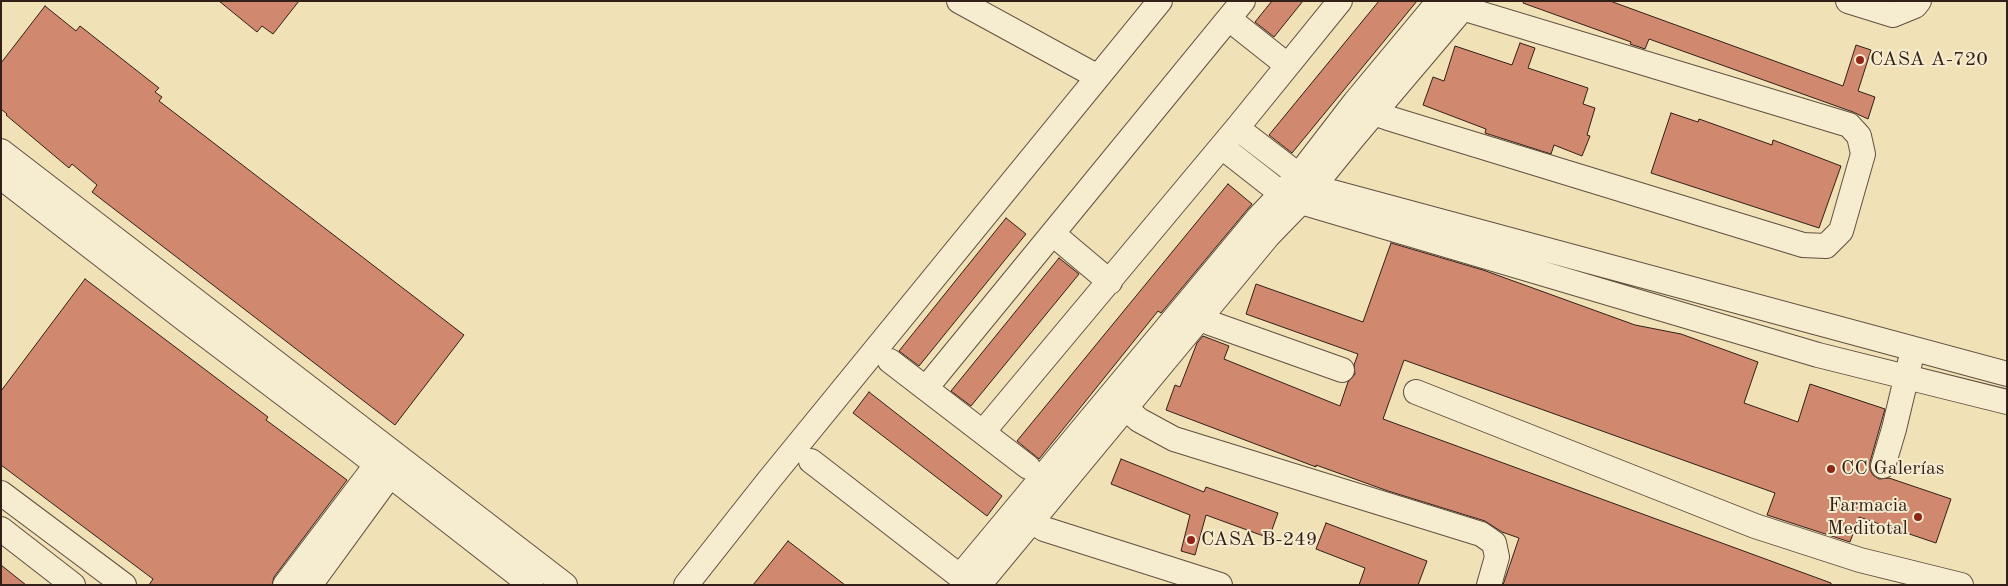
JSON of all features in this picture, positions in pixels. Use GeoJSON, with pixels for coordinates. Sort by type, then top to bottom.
{"type":"FeatureCollection","features":[{"type":"Feature","properties":{"kind":"street"},"geometry":{"type":"LineString","coordinates":[[959,1],[1098,77]]}},
{"type":"Feature","properties":{"kind":"street"},"geometry":{"type":"LineString","coordinates":[[686,585],[769,480],[1160,1]]}},
{"type":"Feature","properties":{"kind":"street"},"geometry":{"type":"LineString","coordinates":[[983,432],[1222,147],[1340,1]]}},
{"type":"Feature","properties":{"kind":"street"},"geometry":{"type":"LineString","coordinates":[[811,461],[970,582],[1193,310],[1259,217],[1299,190],[1365,108],[1439,1]]}},
{"type":"Feature","properties":{"kind":"street"},"geometry":{"type":"LineString","coordinates":[[1848,1],[1893,15],[1915,6],[1920,1]]}},
{"type":"Feature","properties":{"kind":"street"},"geometry":{"type":"LineString","coordinates":[[1463,3],[1849,125],[1859,136],[1863,154],[1841,231],[1826,246],[1803,244],[1365,108],[1463,3]]}},
{"type":"Feature","properties":{"kind":"street"},"geometry":{"type":"LineString","coordinates":[[926,388],[1236,10],[1288,65]]}},
{"type":"Feature","properties":{"kind":"street"},"geometry":{"type":"LineString","coordinates":[[1237,128],[1299,190],[2007,374]]}},
{"type":"Feature","properties":{"kind":"street"},"geometry":{"type":"LineString","coordinates":[[1222,147],[1299,190],[1818,354],[2007,402]]}},
{"type":"Feature","properties":{"kind":"street"},"geometry":{"type":"LineString","coordinates":[[1,151],[31,187],[502,549],[560,583]]}},
{"type":"Feature","properties":{"kind":"street"},"geometry":{"type":"LineString","coordinates":[[1,177],[31,187]]}},
{"type":"Feature","properties":{"kind":"street"},"geometry":{"type":"LineString","coordinates":[[1053,234],[1110,282]]}},
{"type":"Feature","properties":{"kind":"street"},"geometry":{"type":"LineString","coordinates":[[1193,310],[1210,323],[1342,370]]}},
{"type":"Feature","properties":{"kind":"street"},"geometry":{"type":"LineString","coordinates":[[1883,466],[1907,377],[1912,348]]}},
{"type":"Feature","properties":{"kind":"street"},"geometry":{"type":"LineString","coordinates":[[890,361],[1028,467]]}},
{"type":"Feature","properties":{"kind":"street"},"geometry":{"type":"LineString","coordinates":[[1416,392],[1755,526],[1860,560],[1961,585]]}},
{"type":"Feature","properties":{"kind":"street"},"geometry":{"type":"LineString","coordinates":[[1118,402],[1139,420],[1174,438],[1481,534],[1494,543],[1497,557],[1490,585]]}},
{"type":"Feature","properties":{"kind":"street"},"geometry":{"type":"LineString","coordinates":[[285,585],[389,462]]}},
{"type":"Feature","properties":{"kind":"street"},"geometry":{"type":"LineString","coordinates":[[310,585],[389,462]]}},
{"type":"Feature","properties":{"kind":"street"},"geometry":{"type":"LineString","coordinates":[[1,493],[28,512],[98,577],[124,585]]}},
{"type":"Feature","properties":{"kind":"street"},"geometry":{"type":"LineString","coordinates":[[28,512],[5,532],[73,585]]}},
{"type":"Feature","properties":{"kind":"street"},"geometry":{"type":"LineString","coordinates":[[1023,516],[1044,529],[1220,585]]}},
{"type":"Feature","properties":{"kind":"street"},"geometry":{"type":"LineString","coordinates":[[502,549],[530,585]]}},
{"type":"Feature","properties":{"kind":"building"},"geometry":{"type":"Polygon","coordinates":[[[219,1],[299,1],[273,34],[262,26],[257,32],[219,1]]]}},
{"type":"Feature","properties":{"kind":"building"},"geometry":{"type":"Polygon","coordinates":[[[1272,1],[1303,1],[1274,37],[1255,22],[1272,1]]]}},
{"type":"Feature","properties":{"kind":"building"},"geometry":{"type":"Polygon","coordinates":[[[1379,1],[1417,1],[1292,153],[1269,135],[1379,1]]]}},
{"type":"Feature","properties":{"kind":"building"},"geometry":{"type":"Polygon","coordinates":[[[1524,1],[1610,1],[1843,86],[1856,45],[1871,50],[1858,91],[1875,97],[1868,119],[1649,39],[1645,49],[1630,44],[1631,42],[1523,3],[1524,1]]]}},
{"type":"Feature","properties":{"kind":"building"},"geometry":{"type":"Polygon","coordinates":[[[45,6],[76,31],[80,26],[159,88],[155,92],[162,97],[159,101],[464,335],[395,425],[92,192],[97,185],[72,164],[69,168],[6,115],[1,109],[1,63],[45,6]]]}},
{"type":"Feature","properties":{"kind":"building"},"geometry":{"type":"Polygon","coordinates":[[[1520,43],[1535,48],[1528,68],[1588,88],[1583,104],[1595,108],[1587,135],[1590,136],[1582,156],[1554,145],[1551,154],[1485,133],[1486,129],[1423,105],[1433,77],[1444,81],[1455,46],[1512,65],[1520,43]]]}},
{"type":"Feature","properties":{"kind":"building"},"geometry":{"type":"Polygon","coordinates":[[[1671,113],[1698,122],[1699,119],[1772,145],[1773,140],[1841,166],[1819,228],[1651,173],[1671,113]]]}},
{"type":"Feature","properties":{"kind":"building"},"geometry":{"type":"Polygon","coordinates":[[[1228,184],[1252,204],[1161,313],[1158,311],[1039,459],[1017,441],[1228,184]]]}},
{"type":"Feature","properties":{"kind":"building"},"geometry":{"type":"Polygon","coordinates":[[[1006,218],[1026,234],[919,366],[899,351],[1006,218]]]}},
{"type":"Feature","properties":{"kind":"building"},"geometry":{"type":"Polygon","coordinates":[[[1391,243],[1483,270],[1635,325],[1681,334],[1758,362],[1744,403],[1798,422],[1810,384],[1885,409],[1870,462],[1870,470],[1879,479],[1889,478],[1951,499],[1936,543],[1859,517],[1850,542],[1767,515],[1775,493],[1404,360],[1383,419],[1831,583],[1831,585],[1503,585],[1519,538],[1502,532],[1485,521],[1388,491],[1316,465],[1316,467],[1166,410],[1175,385],[1180,387],[1197,343],[1203,336],[1229,346],[1224,359],[1340,406],[1348,382],[1355,374],[1354,365],[1358,354],[1246,314],[1256,284],[1363,322],[1391,243]]]}},
{"type":"Feature","properties":{"kind":"building"},"geometry":{"type":"Polygon","coordinates":[[[1059,258],[1079,274],[971,406],[951,391],[1059,258]]]}},
{"type":"Feature","properties":{"kind":"building"},"geometry":{"type":"Polygon","coordinates":[[[85,279],[268,417],[266,420],[347,480],[274,577],[272,585],[149,585],[153,579],[1,465],[1,391],[85,279]]]}},
{"type":"Feature","properties":{"kind":"building"},"geometry":{"type":"Polygon","coordinates":[[[869,392],[1002,496],[987,516],[853,413],[869,392]]]}},
{"type":"Feature","properties":{"kind":"building"},"geometry":{"type":"Polygon","coordinates":[[[1121,459],[1204,492],[1206,487],[1278,513],[1269,538],[1206,515],[1195,555],[1181,551],[1190,515],[1111,484],[1121,459]]]}},
{"type":"Feature","properties":{"kind":"building"},"geometry":{"type":"Polygon","coordinates":[[[1326,523],[1427,561],[1418,585],[1359,585],[1365,568],[1316,549],[1326,523]]]}},
{"type":"Feature","properties":{"kind":"building"},"geometry":{"type":"Polygon","coordinates":[[[788,541],[845,585],[753,585],[788,541]]]}},
{"type":"Feature","properties":{"kind":"building"},"geometry":{"type":"Polygon","coordinates":[[[1,565],[26,585],[1,585],[1,565]]]}},
{"type":"Feature","properties":{"kind":"place","name":"CASA A-720"},"geometry":{"type":"Point","coordinates":[1860,60]}},
{"type":"Feature","properties":{"kind":"place","name":"CC Galerías"},"geometry":{"type":"Point","coordinates":[1831,469]}},
{"type":"Feature","properties":{"kind":"place","name":"Farmacia Meditotal"},"geometry":{"type":"Point","coordinates":[1918,517]}},
{"type":"Feature","properties":{"kind":"place","name":"CASA B-249"},"geometry":{"type":"Point","coordinates":[1191,540]}}]}
